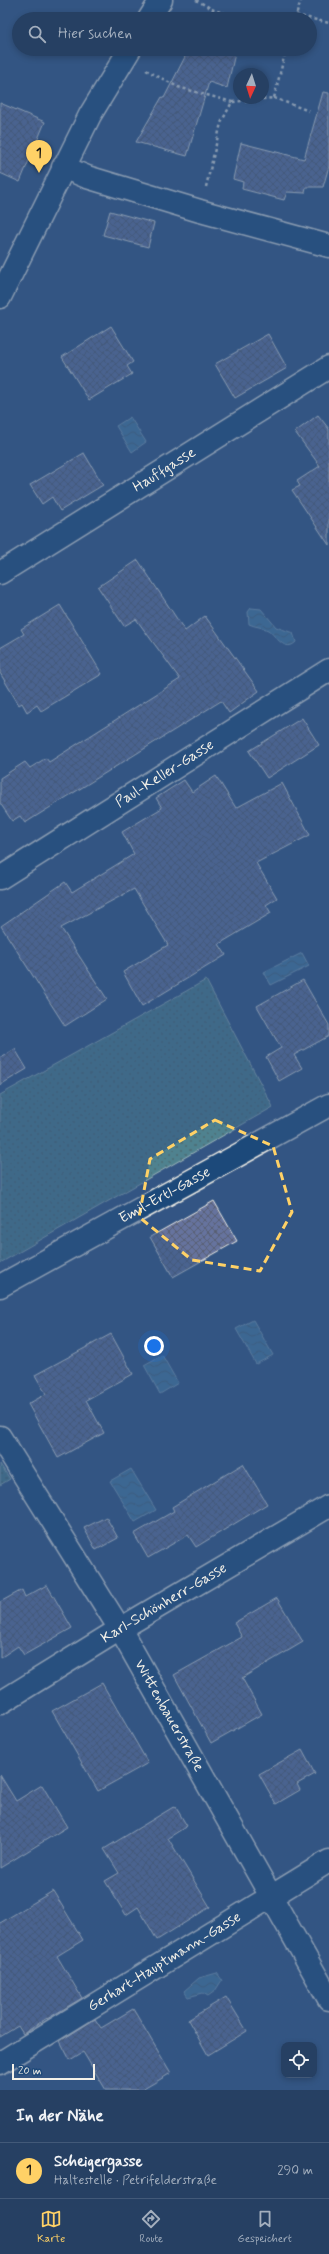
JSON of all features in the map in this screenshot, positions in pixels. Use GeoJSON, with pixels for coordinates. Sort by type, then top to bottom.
{"type":"FeatureCollection","features":[{"type":"Feature","properties":{"kind":"street"},"geometry":{"type":"LineString","coordinates":[[153,12],[161,0]]}},
{"type":"Feature","properties":{"kind":"street"},"geometry":{"type":"LineString","coordinates":[[0,297],[90,115],[126,56]]}},
{"type":"Feature","properties":{"kind":"street"},"geometry":{"type":"LineString","coordinates":[[63,167],[87,177],[200,211],[329,246]]}},
{"type":"Feature","properties":{"kind":"street","name":"Hauffgasse"},"geometry":{"type":"LineString","coordinates":[[0,573],[329,367]]}},
{"type":"Feature","properties":{"kind":"street","name":"Paul-Keller-Gasse"},"geometry":{"type":"LineString","coordinates":[[0,878],[329,670]]}},
{"type":"Feature","properties":{"kind":"street","name":"Emil-Ertl-Gasse"},"geometry":{"type":"LineString","coordinates":[[0,1286],[329,1105]]}},
{"type":"Feature","properties":{"kind":"street","name":"Wittenbauerstraße"},"geometry":{"type":"LineString","coordinates":[[0,1437],[120,1629],[329,1999]]}},
{"type":"Feature","properties":{"kind":"street","name":"Karl-Schönherr-Gasse"},"geometry":{"type":"LineString","coordinates":[[0,1703],[120,1629],[329,1506]]}},
{"type":"Feature","properties":{"kind":"street","name":"Gerhart-Hauptmann-Gasse"},"geometry":{"type":"LineString","coordinates":[[0,2063],[329,1861]]}},
{"type":"Feature","properties":{"kind":"path"},"geometry":{"type":"LineString","coordinates":[[196,0],[221,12]]}},
{"type":"Feature","properties":{"kind":"path"},"geometry":{"type":"LineString","coordinates":[[297,12],[300,0]]}},
{"type":"Feature","properties":{"kind":"path"},"geometry":{"type":"LineString","coordinates":[[317,19],[329,22]]}},
{"type":"Feature","properties":{"kind":"path"},"geometry":{"type":"LineString","coordinates":[[274,98],[284,56]]}},
{"type":"Feature","properties":{"kind":"path"},"geometry":{"type":"LineString","coordinates":[[145,69],[178,87],[232,102],[274,98],[309,111]]}},
{"type":"Feature","properties":{"kind":"path"},"geometry":{"type":"LineString","coordinates":[[200,211],[221,123],[232,102]]}},
{"type":"Feature","properties":{"kind":"highlighted area"},"geometry":{"type":"Polygon","coordinates":[[[215,1120],[273,1146],[292,1212],[260,1271],[192,1260],[139,1217],[150,1159],[215,1120]]]}},
{"type":"Feature","properties":{"kind":"green space"},"geometry":{"type":"Polygon","coordinates":[[[206,980],[273,1107],[0,1263],[0,1095],[206,980]]]}},
{"type":"Feature","properties":{"kind":"green space"},"geometry":{"type":"Polygon","coordinates":[[[0,1464],[10,1479],[0,1485],[0,1464]]]}},
{"type":"Feature","properties":{"kind":"water"},"geometry":{"type":"Polygon","coordinates":[[[130,417],[146,442],[132,452],[116,426],[130,417]]]}},
{"type":"Feature","properties":{"kind":"water"},"geometry":{"type":"Polygon","coordinates":[[[251,608],[261,609],[276,627],[293,633],[296,642],[288,646],[284,645],[268,630],[249,624],[248,612],[251,608]]]}},
{"type":"Feature","properties":{"kind":"water"},"geometry":{"type":"Polygon","coordinates":[[[302,953],[309,966],[271,985],[264,972],[302,953]]]}},
{"type":"Feature","properties":{"kind":"water"},"geometry":{"type":"Polygon","coordinates":[[[253,1320],[273,1355],[256,1364],[236,1329],[253,1320]]]}},
{"type":"Feature","properties":{"kind":"water"},"geometry":{"type":"Polygon","coordinates":[[[162,1355],[178,1383],[160,1394],[144,1365],[162,1355]]]}},
{"type":"Feature","properties":{"kind":"water"},"geometry":{"type":"Polygon","coordinates":[[[131,1469],[156,1510],[135,1522],[110,1481],[131,1469]]]}},
{"type":"Feature","properties":{"kind":"water"},"geometry":{"type":"Polygon","coordinates":[[[217,1973],[222,1980],[215,1991],[208,1996],[203,1993],[188,1997],[184,1991],[199,1978],[217,1973]]]}},
{"type":"Feature","properties":{"kind":"building"},"geometry":{"type":"Polygon","coordinates":[[[185,56],[234,56],[227,88],[209,82],[187,156],[136,142],[162,97],[164,98],[185,56]]]}},
{"type":"Feature","properties":{"kind":"building"},"geometry":{"type":"Polygon","coordinates":[[[323,92],[329,93],[329,166],[323,187],[306,187],[305,193],[287,192],[284,200],[242,189],[243,182],[233,179],[241,143],[304,159],[323,92]]]}},
{"type":"Feature","properties":{"kind":"building"},"geometry":{"type":"Polygon","coordinates":[[[0,103],[45,122],[20,182],[0,173],[0,103]]]}},
{"type":"Feature","properties":{"kind":"building"},"geometry":{"type":"Polygon","coordinates":[[[110,211],[154,223],[148,247],[103,235],[110,211]]]}},
{"type":"Feature","properties":{"kind":"building"},"geometry":{"type":"Polygon","coordinates":[[[111,326],[133,362],[127,366],[132,374],[89,400],[62,357],[111,326]]]}},
{"type":"Feature","properties":{"kind":"building"},"geometry":{"type":"Polygon","coordinates":[[[268,334],[287,368],[235,398],[215,364],[268,334]]]}},
{"type":"Feature","properties":{"kind":"building"},"geometry":{"type":"Polygon","coordinates":[[[318,415],[329,429],[329,545],[292,490],[300,486],[297,481],[320,466],[295,432],[318,415]]]}},
{"type":"Feature","properties":{"kind":"building"},"geometry":{"type":"Polygon","coordinates":[[[84,453],[103,485],[60,511],[52,497],[42,504],[30,485],[84,453]]]}},
{"type":"Feature","properties":{"kind":"building"},"geometry":{"type":"Polygon","coordinates":[[[138,560],[185,631],[205,616],[259,691],[229,713],[221,701],[25,823],[20,816],[12,821],[0,803],[0,778],[25,762],[30,768],[46,758],[49,762],[180,679],[136,619],[124,626],[98,587],[138,560]]]}},
{"type":"Feature","properties":{"kind":"building"},"geometry":{"type":"Polygon","coordinates":[[[60,605],[102,674],[41,711],[37,705],[27,712],[22,703],[19,705],[0,673],[0,648],[24,634],[21,629],[60,605]]]}},
{"type":"Feature","properties":{"kind":"building"},"geometry":{"type":"Polygon","coordinates":[[[302,718],[319,745],[267,778],[249,751],[302,718]]]}},
{"type":"Feature","properties":{"kind":"building"},"geometry":{"type":"Polygon","coordinates":[[[216,776],[236,808],[282,783],[310,835],[256,863],[277,898],[266,905],[271,913],[219,944],[226,955],[142,1006],[123,972],[168,945],[134,889],[61,928],[107,999],[65,1026],[1,926],[65,882],[72,892],[134,854],[122,832],[162,808],[156,798],[184,780],[192,792],[216,776]]]}},
{"type":"Feature","properties":{"kind":"building"},"geometry":{"type":"Polygon","coordinates":[[[303,980],[329,1025],[329,1036],[294,1055],[302,1068],[279,1081],[266,1057],[281,1048],[257,1006],[303,980]]]}},
{"type":"Feature","properties":{"kind":"building"},"geometry":{"type":"Polygon","coordinates":[[[15,1049],[27,1069],[0,1085],[0,1058],[15,1049]]]}},
{"type":"Feature","properties":{"kind":"building"},"geometry":{"type":"Polygon","coordinates":[[[214,1201],[237,1241],[173,1277],[150,1237],[214,1201]]]}},
{"type":"Feature","properties":{"kind":"building"},"geometry":{"type":"Polygon","coordinates":[[[111,1334],[133,1374],[86,1400],[104,1433],[58,1458],[28,1404],[46,1394],[35,1375],[111,1334]]]}},
{"type":"Feature","properties":{"kind":"building"},"geometry":{"type":"Polygon","coordinates":[[[243,1464],[267,1504],[196,1547],[188,1535],[148,1558],[134,1534],[174,1511],[172,1507],[243,1464]]]}},
{"type":"Feature","properties":{"kind":"building"},"geometry":{"type":"Polygon","coordinates":[[[106,1517],[118,1538],[96,1550],[84,1528],[106,1517]]]}},
{"type":"Feature","properties":{"kind":"building"},"geometry":{"type":"Polygon","coordinates":[[[47,1585],[72,1628],[24,1655],[18,1646],[0,1658],[0,1602],[22,1590],[25,1597],[47,1585]]]}},
{"type":"Feature","properties":{"kind":"building"},"geometry":{"type":"Polygon","coordinates":[[[277,1598],[303,1642],[242,1678],[262,1714],[211,1743],[174,1675],[242,1637],[234,1623],[277,1598]]]}},
{"type":"Feature","properties":{"kind":"building"},"geometry":{"type":"Polygon","coordinates":[[[102,1683],[148,1763],[98,1791],[52,1711],[102,1683]]]}},
{"type":"Feature","properties":{"kind":"building"},"geometry":{"type":"Polygon","coordinates":[[[302,1750],[315,1774],[297,1784],[300,1790],[276,1804],[259,1774],[302,1750]]]}},
{"type":"Feature","properties":{"kind":"building"},"geometry":{"type":"Polygon","coordinates":[[[0,1775],[16,1801],[42,1785],[67,1827],[0,1868],[0,1775]]]}},
{"type":"Feature","properties":{"kind":"building"},"geometry":{"type":"Polygon","coordinates":[[[175,1806],[187,1826],[168,1838],[210,1907],[157,1940],[138,1907],[126,1915],[105,1881],[119,1873],[104,1849],[175,1806]]]}},
{"type":"Feature","properties":{"kind":"building"},"geometry":{"type":"Polygon","coordinates":[[[53,1891],[83,1940],[57,1956],[82,1998],[23,2034],[18,2026],[0,2037],[0,1923],[53,1891]]]}},
{"type":"Feature","properties":{"kind":"building"},"geometry":{"type":"Polygon","coordinates":[[[226,1997],[247,2031],[208,2055],[188,2020],[226,1997]]]}},
{"type":"Feature","properties":{"kind":"building"},"geometry":{"type":"Polygon","coordinates":[[[133,2009],[171,2073],[142,2090],[106,2090],[83,2052],[70,2060],[60,2041],[95,2019],[101,2028],[133,2009]]]}},
{"type":"Feature","properties":{"kind":"place","name":"Scheigergasse"},"geometry":{"type":"Point","coordinates":[39,173]}}]}
